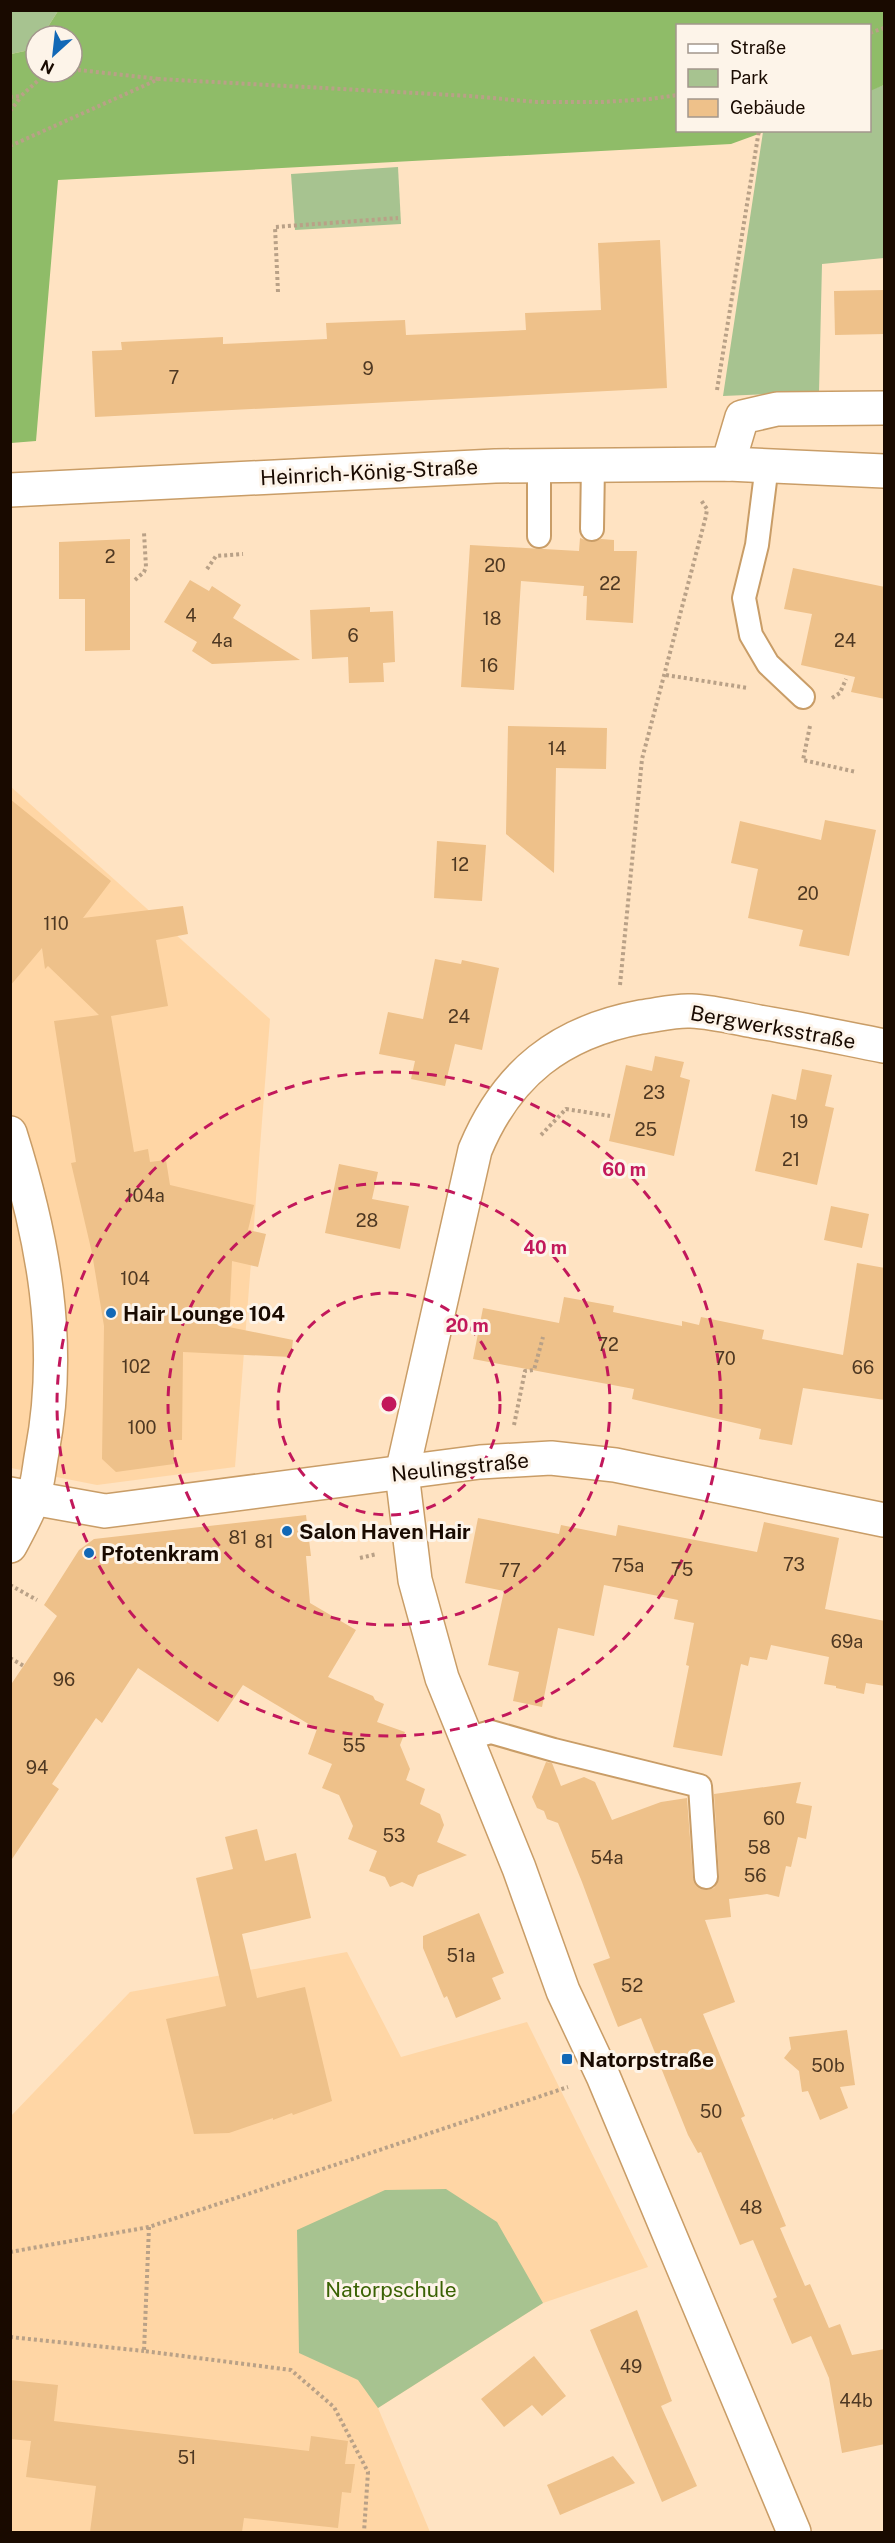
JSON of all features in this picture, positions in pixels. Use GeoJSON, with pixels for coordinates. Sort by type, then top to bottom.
{"type":"FeatureCollection","features":[{"type":"Feature","properties":{"kind":"street"},"geometry":{"type":"LineString","coordinates":[[728,464],[742,417],[777,409],[885,408]]}},
{"type":"Feature","properties":{"kind":"street","name":"Heinrich-König-Straße"},"geometry":{"type":"LineString","coordinates":[[10,490],[484,466],[728,464],[885,471]]}},
{"type":"Feature","properties":{"kind":"street","name":"Bergwerksstraße"},"geometry":{"type":"LineString","coordinates":[[402,1473],[475,1150],[481,1134],[496,1109],[540,1059],[569,1040],[617,1022],[670,1012],[698,1011],[885,1046]]}},
{"type":"Feature","properties":{"kind":"street"},"geometry":{"type":"LineString","coordinates":[[10,1133],[20,1163],[43,1258],[50,1327],[52,1387],[10,1546]]}},
{"type":"Feature","properties":{"kind":"street","name":"Neulingstraße"},"geometry":{"type":"LineString","coordinates":[[22,1497],[105,1511],[480,1462],[551,1458],[615,1465],[885,1520]]}},
{"type":"Feature","properties":{"kind":"street"},"geometry":{"type":"LineString","coordinates":[[402,1473],[415,1580],[442,1678],[519,1868],[563,1991],[603,2076],[794,2532]]}},
{"type":"Feature","properties":{"kind":"lane"},"geometry":{"type":"LineString","coordinates":[[592,530],[593,465]]}},
{"type":"Feature","properties":{"kind":"lane"},"geometry":{"type":"LineString","coordinates":[[767,465],[757,545],[744,598],[751,635],[768,664],[803,697]]}},
{"type":"Feature","properties":{"kind":"lane"},"geometry":{"type":"LineString","coordinates":[[539,466],[539,536]]}},
{"type":"Feature","properties":{"kind":"lane"},"geometry":{"type":"LineString","coordinates":[[466,1739],[490,1732],[700,1786],[706,1877]]}},
{"type":"Feature","properties":{"kind":"path"},"geometry":{"type":"LineString","coordinates":[[84,71],[159,80],[470,96],[537,102],[603,102],[650,99],[676,94]]}},
{"type":"Feature","properties":{"kind":"path"},"geometry":{"type":"LineString","coordinates":[[10,146],[159,80]]}},
{"type":"Feature","properties":{"kind":"path"},"geometry":{"type":"LineString","coordinates":[[10,111],[33,84]]}},
{"type":"Feature","properties":{"kind":"path"},"geometry":{"type":"LineString","coordinates":[[10,97],[21,96]]}},
{"type":"Feature","properties":{"kind":"path"},"geometry":{"type":"LineString","coordinates":[[717,397],[759,132]]}},
{"type":"Feature","properties":{"kind":"path"},"geometry":{"type":"LineString","coordinates":[[278,292],[274,226],[398,218]]}},
{"type":"Feature","properties":{"kind":"path"},"geometry":{"type":"LineString","coordinates":[[617,1022],[642,759],[666,675],[707,509],[675,465]]}},
{"type":"Feature","properties":{"kind":"path"},"geometry":{"type":"LineString","coordinates":[[135,580],[146,567],[144,533]]}},
{"type":"Feature","properties":{"kind":"path"},"geometry":{"type":"LineString","coordinates":[[207,570],[216,556],[243,554]]}},
{"type":"Feature","properties":{"kind":"path"},"geometry":{"type":"LineString","coordinates":[[811,719],[803,760],[856,772]]}},
{"type":"Feature","properties":{"kind":"path"},"geometry":{"type":"LineString","coordinates":[[541,1135],[566,1109],[610,1116]]}},
{"type":"Feature","properties":{"kind":"path"},"geometry":{"type":"LineString","coordinates":[[507,1461],[525,1371],[534,1370],[543,1337]]}},
{"type":"Feature","properties":{"kind":"path"},"geometry":{"type":"LineString","coordinates":[[10,1585],[37,1600]]}},
{"type":"Feature","properties":{"kind":"path"},"geometry":{"type":"LineString","coordinates":[[10,1658],[24,1666]]}},
{"type":"Feature","properties":{"kind":"path"},"geometry":{"type":"LineString","coordinates":[[10,2252],[149,2227],[603,2076]]}},
{"type":"Feature","properties":{"kind":"path"},"geometry":{"type":"LineString","coordinates":[[144,2351],[149,2227]]}},
{"type":"Feature","properties":{"kind":"path"},"geometry":{"type":"LineString","coordinates":[[10,2337],[291,2370],[334,2407],[368,2472],[364,2532]]}},
{"type":"Feature","properties":{"kind":"shaded area"},"geometry":{"type":"Polygon","coordinates":[[[10,786],[270,1019],[235,1467],[97,1485],[11,1468],[10,786]]]}},
{"type":"Feature","properties":{"kind":"shaded area","name":"Natorpschule"},"geometry":{"type":"Polygon","coordinates":[[[347,1952],[401,2057],[527,2022],[648,2267],[543,2303],[378,2408],[430,2532],[11,2532],[10,2117],[130,1992],[347,1952]]]}},
{"type":"Feature","properties":{"kind":"green space"},"geometry":{"type":"Polygon","coordinates":[[[11,11],[58,11],[50,24],[24,24],[24,51],[11,54],[11,11]]]}},
{"type":"Feature","properties":{"kind":"green space"},"geometry":{"type":"Polygon","coordinates":[[[58,11],[884,11],[884,85],[871,91],[871,24],[676,24],[676,132],[764,132],[731,144],[58,180],[36,441],[11,443],[11,54],[24,51],[24,84],[84,84],[84,24],[50,24],[58,11]]]}},
{"type":"Feature","properties":{"kind":"green space"},"geometry":{"type":"Polygon","coordinates":[[[884,85],[884,258],[822,264],[819,392],[723,396],[763,132],[871,132],[871,90],[884,85]]]}},
{"type":"Feature","properties":{"kind":"green space"},"geometry":{"type":"Polygon","coordinates":[[[398,167],[401,224],[295,230],[291,174],[398,167]]]}},
{"type":"Feature","properties":{"kind":"green space","name":"Natorpschule"},"geometry":{"type":"Polygon","coordinates":[[[446,2189],[497,2222],[543,2303],[378,2408],[358,2380],[299,2353],[297,2230],[385,2190],[446,2189]]]}},
{"type":"Feature","properties":{"kind":"building"},"geometry":{"type":"Polygon","coordinates":[[[660,240],[667,388],[95,417],[92,351],[122,350],[121,342],[223,337],[223,344],[327,339],[326,323],[405,320],[406,335],[526,330],[525,313],[601,310],[598,243],[660,240]]]}},
{"type":"Feature","properties":{"kind":"building"},"geometry":{"type":"Polygon","coordinates":[[[885,290],[885,334],[835,335],[834,291],[885,290]]]}},
{"type":"Feature","properties":{"kind":"building"},"geometry":{"type":"Polygon","coordinates":[[[580,538],[591,542],[601,539],[614,540],[614,551],[637,551],[633,623],[586,620],[587,596],[583,596],[584,586],[521,581],[514,690],[461,687],[470,545],[579,551],[580,538]]]}},
{"type":"Feature","properties":{"kind":"building"},"geometry":{"type":"Polygon","coordinates":[[[130,539],[130,650],[85,651],[85,599],[59,599],[59,542],[130,539]]]}},
{"type":"Feature","properties":{"kind":"building"},"geometry":{"type":"Polygon","coordinates":[[[793,568],[885,587],[885,699],[851,692],[855,677],[801,665],[812,614],[784,609],[793,568]]]}},
{"type":"Feature","properties":{"kind":"building"},"geometry":{"type":"Polygon","coordinates":[[[190,580],[209,591],[212,586],[241,605],[233,618],[300,660],[212,664],[192,651],[197,642],[164,622],[190,580]]]}},
{"type":"Feature","properties":{"kind":"building"},"geometry":{"type":"Polygon","coordinates":[[[370,607],[370,612],[393,611],[395,662],[383,663],[384,682],[349,683],[348,657],[312,659],[310,610],[370,607]]]}},
{"type":"Feature","properties":{"kind":"building"},"geometry":{"type":"Polygon","coordinates":[[[508,726],[607,728],[606,769],[556,768],[554,873],[506,834],[508,726]]]}},
{"type":"Feature","properties":{"kind":"building"},"geometry":{"type":"Polygon","coordinates":[[[10,799],[111,881],[83,918],[183,906],[188,934],[156,940],[168,1006],[111,1016],[134,1152],[148,1149],[150,1162],[166,1160],[170,1185],[254,1205],[248,1230],[266,1234],[258,1267],[232,1261],[229,1327],[293,1340],[291,1357],[183,1352],[182,1440],[174,1440],[174,1464],[116,1472],[102,1459],[104,1326],[92,1253],[71,1163],[76,1162],[54,1021],[99,1015],[48,966],[45,969],[42,948],[10,986],[10,799]]]}},
{"type":"Feature","properties":{"kind":"building"},"geometry":{"type":"Polygon","coordinates":[[[825,820],[876,830],[849,956],[799,946],[803,930],[748,918],[758,869],[731,863],[740,821],[821,840],[825,820]]]}},
{"type":"Feature","properties":{"kind":"building"},"geometry":{"type":"Polygon","coordinates":[[[437,841],[486,845],[482,901],[434,898],[437,841]]]}},
{"type":"Feature","properties":{"kind":"building"},"geometry":{"type":"Polygon","coordinates":[[[435,959],[461,964],[462,960],[499,968],[482,1050],[455,1044],[445,1086],[411,1079],[415,1061],[379,1054],[388,1012],[423,1019],[435,959]]]}},
{"type":"Feature","properties":{"kind":"building"},"geometry":{"type":"Polygon","coordinates":[[[655,1056],[684,1062],[680,1077],[690,1080],[674,1156],[609,1141],[626,1065],[652,1071],[655,1056]]]}},
{"type":"Feature","properties":{"kind":"building"},"geometry":{"type":"Polygon","coordinates":[[[802,1069],[832,1075],[825,1106],[834,1108],[817,1185],[755,1171],[772,1094],[796,1100],[802,1069]]]}},
{"type":"Feature","properties":{"kind":"building"},"geometry":{"type":"Polygon","coordinates":[[[339,1164],[378,1172],[372,1199],[409,1206],[400,1249],[325,1233],[339,1164]]]}},
{"type":"Feature","properties":{"kind":"building"},"geometry":{"type":"Polygon","coordinates":[[[831,1206],[869,1214],[862,1248],[824,1240],[831,1206]]]}},
{"type":"Feature","properties":{"kind":"building"},"geometry":{"type":"Polygon","coordinates":[[[857,1263],[885,1268],[885,1400],[803,1388],[792,1445],[759,1439],[761,1429],[632,1399],[634,1389],[473,1359],[483,1308],[559,1323],[564,1297],[614,1306],[613,1312],[682,1326],[682,1321],[699,1325],[701,1317],[764,1330],[762,1339],[843,1355],[857,1263]]]}},
{"type":"Feature","properties":{"kind":"building"},"geometry":{"type":"Polygon","coordinates":[[[306,1515],[311,1556],[306,1556],[310,1603],[356,1630],[328,1677],[373,1696],[375,1700],[384,1704],[377,1722],[405,1732],[400,1745],[410,1769],[406,1780],[425,1789],[420,1804],[440,1814],[444,1825],[437,1842],[467,1855],[418,1875],[413,1887],[402,1882],[390,1887],[385,1877],[369,1871],[377,1851],[348,1839],[353,1826],[339,1795],[322,1788],[332,1764],[308,1754],[317,1729],[243,1685],[218,1722],[138,1668],[102,1723],[96,1718],[52,1784],[59,1789],[10,1862],[10,1686],[57,1616],[44,1605],[79,1550],[94,1539],[306,1515]]]}},
{"type":"Feature","properties":{"kind":"building"},"geometry":{"type":"Polygon","coordinates":[[[478,1518],[559,1534],[561,1525],[616,1536],[618,1525],[757,1552],[764,1522],[839,1538],[825,1609],[885,1621],[885,1686],[866,1683],[864,1694],[824,1684],[829,1657],[771,1645],[767,1660],[750,1657],[748,1666],[741,1664],[722,1756],[673,1747],[689,1666],[686,1665],[694,1623],[674,1619],[678,1600],[604,1585],[594,1636],[558,1628],[542,1707],[513,1701],[519,1672],[488,1665],[504,1591],[465,1583],[478,1518]]]}},
{"type":"Feature","properties":{"kind":"building"},"geometry":{"type":"Polygon","coordinates":[[[546,1762],[552,1763],[561,1786],[584,1777],[595,1782],[612,1820],[661,1802],[687,1798],[693,1878],[700,1889],[706,1890],[714,1888],[719,1877],[714,1794],[801,1782],[796,1803],[812,1806],[806,1839],[798,1837],[791,1867],[786,1866],[779,1897],[767,1894],[729,1899],[731,1917],[705,1920],[735,2002],[703,2014],[745,2116],[741,2118],[786,2226],[780,2228],[805,2286],[810,2284],[829,2328],[840,2324],[852,2355],[885,2349],[885,2444],[842,2453],[829,2378],[811,2336],[792,2344],[773,2299],[777,2297],[753,2240],[740,2245],[701,2152],[698,2153],[688,2135],[641,2018],[618,2027],[593,1964],[610,1958],[582,1882],[558,1823],[547,1819],[544,1811],[537,1808],[532,1797],[546,1762]]]}},
{"type":"Feature","properties":{"kind":"building"},"geometry":{"type":"Polygon","coordinates":[[[257,1829],[265,1861],[296,1853],[311,1918],[242,1934],[257,1998],[305,1987],[332,2101],[229,2133],[194,2134],[166,2019],[226,2006],[196,1878],[233,1869],[225,1837],[257,1829]]]}},
{"type":"Feature","properties":{"kind":"building"},"geometry":{"type":"Polygon","coordinates":[[[479,1913],[504,1973],[492,1978],[501,1999],[456,2018],[447,1996],[444,1998],[423,1948],[423,1936],[479,1913]]]}},
{"type":"Feature","properties":{"kind":"building"},"geometry":{"type":"Polygon","coordinates":[[[847,2030],[855,2085],[840,2087],[848,2108],[820,2120],[808,2091],[802,2092],[799,2071],[784,2058],[791,2049],[789,2037],[847,2030]]]}},
{"type":"Feature","properties":{"kind":"building"},"geometry":{"type":"Polygon","coordinates":[[[637,2310],[672,2401],[661,2406],[697,2486],[662,2502],[590,2330],[637,2310]]]}},
{"type":"Feature","properties":{"kind":"building"},"geometry":{"type":"Polygon","coordinates":[[[534,2356],[566,2396],[542,2416],[532,2405],[504,2427],[481,2399],[534,2356]]]}},
{"type":"Feature","properties":{"kind":"building"},"geometry":{"type":"Polygon","coordinates":[[[10,2380],[58,2385],[54,2421],[309,2451],[311,2436],[348,2441],[345,2464],[355,2464],[351,2493],[342,2492],[338,2528],[244,2518],[242,2532],[90,2532],[96,2486],[26,2477],[31,2441],[10,2439],[10,2380]]]}},
{"type":"Feature","properties":{"kind":"building"},"geometry":{"type":"Polygon","coordinates":[[[613,2456],[635,2483],[560,2515],[547,2485],[613,2456]]]}},
{"type":"Feature","properties":{"kind":"place","name":"Hair Lounge 104"},"geometry":{"type":"Point","coordinates":[111,1313]}},
{"type":"Feature","properties":{"kind":"place","name":"Salon Haven Hair"},"geometry":{"type":"Point","coordinates":[287,1531]}},
{"type":"Feature","properties":{"kind":"place","name":"Pfotenkram"},"geometry":{"type":"Point","coordinates":[89,1553]}},
{"type":"Feature","properties":{"kind":"place","name":"Natorpstraße"},"geometry":{"type":"Point","coordinates":[567,2059]}}]}
